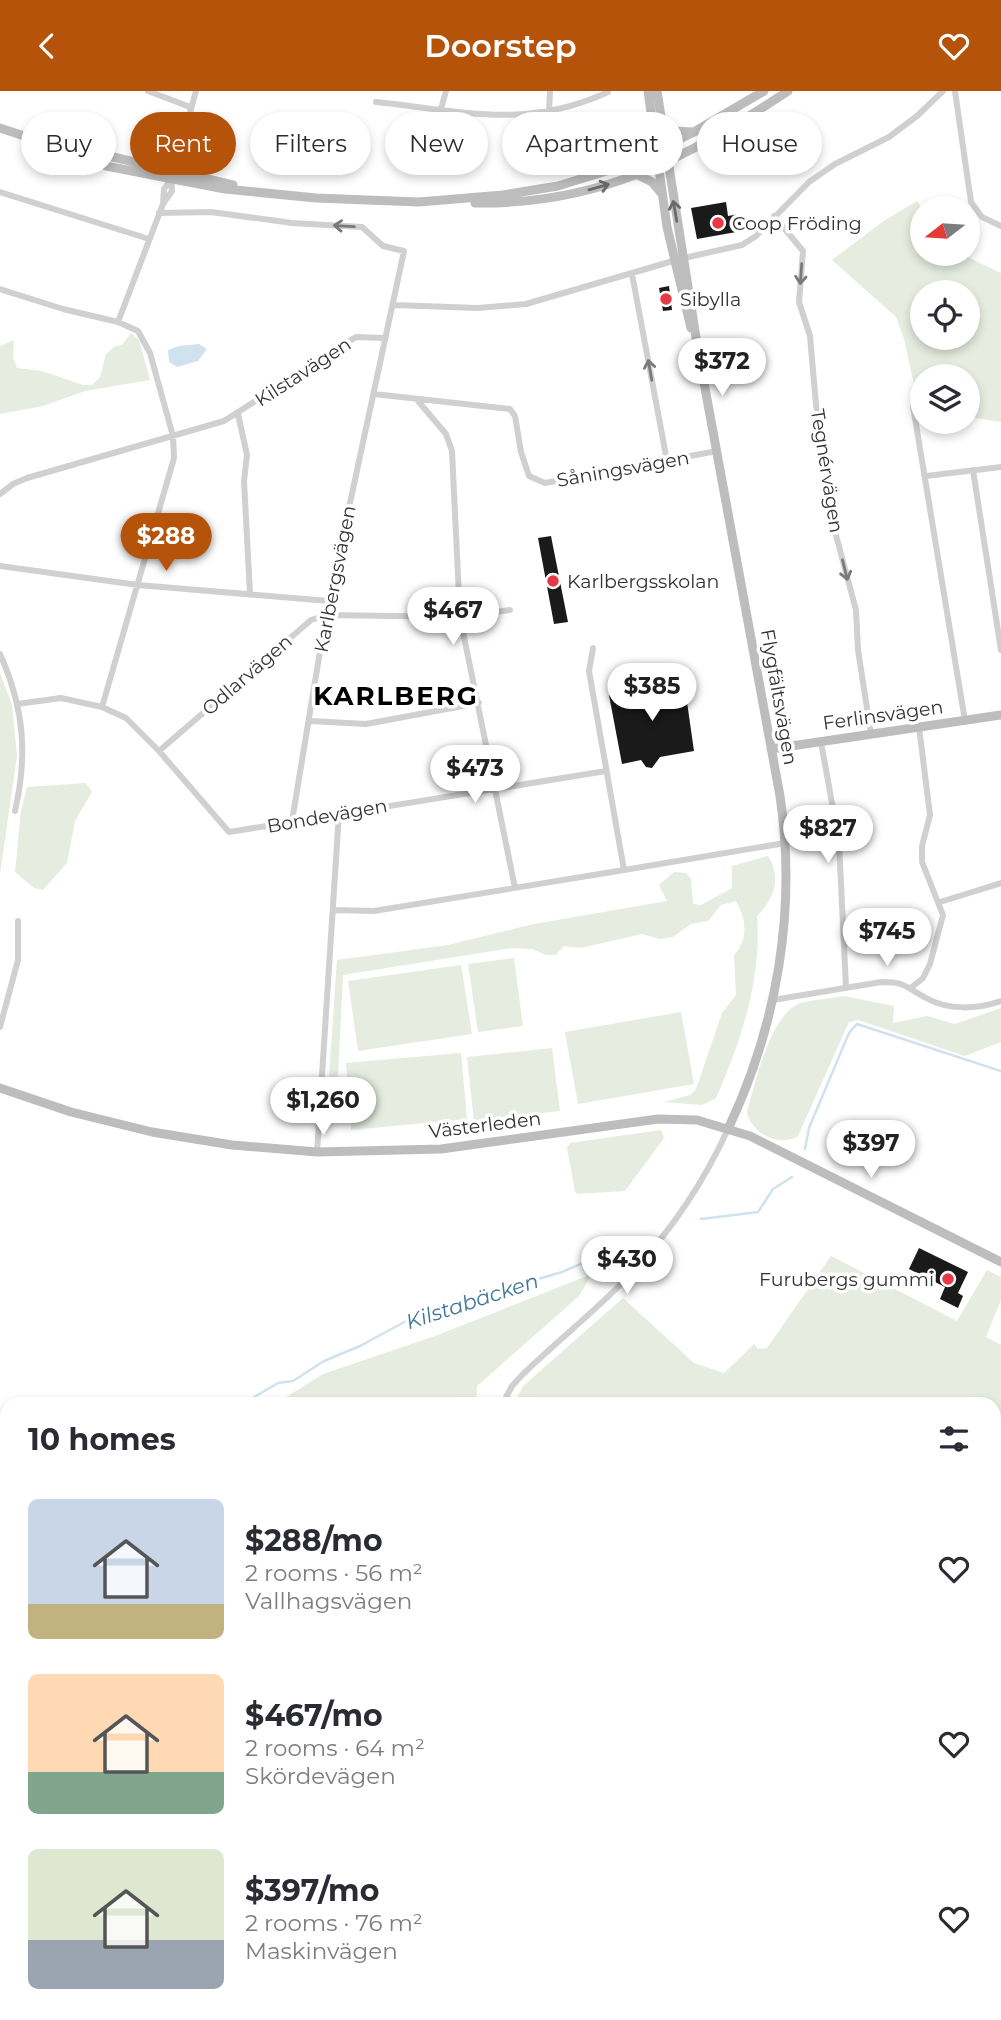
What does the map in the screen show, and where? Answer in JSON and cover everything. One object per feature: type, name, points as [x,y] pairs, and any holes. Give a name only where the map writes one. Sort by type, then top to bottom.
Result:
[{"type":"street","points":[[148,91],[190,107]]},
{"type":"street","points":[[118,321],[159,213],[172,191],[172,176],[178,167],[180,149],[196,91]]},
{"type":"street","points":[[441,109],[446,91]]},
{"type":"street","points":[[550,91],[549,112],[608,92]]},
{"type":"street","name":"Flygfältsvägen","points":[[648,91],[651,112]]},
{"type":"street","name":"Flygfältsvägen","points":[[657,91],[660,112]]},
{"type":"street","points":[[683,138],[764,91]]},
{"type":"street","points":[[683,155],[725,133],[788,91]]},
{"type":"street","points":[[393,305],[478,308],[526,304],[673,261],[742,245],[756,236],[809,182],[835,164],[889,137],[917,116],[943,91]]},
{"type":"street","points":[[955,91],[971,202],[982,217],[1001,226]]},
{"type":"street","points":[[376,102],[502,116]]},
{"type":"street","points":[[0,128],[88,157],[106,166],[248,190],[356,200],[508,202],[583,192],[638,175],[652,182],[662,193]]},
{"type":"street","points":[[683,131],[694,132]]},
{"type":"street","points":[[453,201],[558,186],[594,175]]},
{"type":"street","name":"Flygfältsvägen","points":[[659,175],[673,261],[698,349]]},
{"type":"street","name":"Flygfältsvägen","points":[[670,175],[785,843],[783,939],[773,1000],[759,1057],[728,1129]]},
{"type":"street","points":[[0,192],[149,239]]},
{"type":"street","points":[[159,213],[211,212],[292,223],[362,227],[383,246],[404,251],[385,338]]},
{"type":"street","name":"Tegnérvägen","points":[[774,216],[803,251],[799,302],[810,336],[816,405],[822,432],[833,524],[856,610],[858,650],[871,734]]},
{"type":"street","points":[[632,274],[667,461]]},
{"type":"street","points":[[0,289],[53,307],[118,321],[138,331],[144,338],[173,436],[174,458],[102,707]]},
{"type":"street","name":"Kilstavägen","points":[[0,494],[27,478],[208,427],[238,414],[356,337],[368,335],[385,338]]},
{"type":"street","name":"Karlbergsvägen","points":[[292,821],[326,615],[385,338]]},
{"type":"street","name":"Såningsvägen","points":[[374,394],[418,401],[510,409],[515,416],[525,468],[536,481],[547,483],[717,451]]},
{"type":"street","points":[[418,401],[446,434],[452,451],[460,617],[515,888]]},
{"type":"street","points":[[238,414],[247,455],[244,481],[250,594]]},
{"type":"street","points":[[918,434],[965,721]]},
{"type":"street","points":[[926,476],[1001,467]]},
{"type":"street","points":[[973,470],[1001,650]]},
{"type":"street","points":[[0,566],[138,585],[329,601]]},
{"type":"street","points":[[326,615],[460,617],[510,610]]},
{"type":"street","name":"Odlarvägen","points":[[159,751],[305,625],[326,615]]},
{"type":"street","points":[[593,648],[590,671],[624,870]]},
{"type":"street","points":[[0,654],[17,704],[24,760],[15,811]]},
{"type":"street","name":"Bondevägen","points":[[17,704],[61,698],[102,707],[132,723],[229,832],[606,771]]},
{"type":"street","points":[[310,721],[366,724],[479,703]]},
{"type":"street","name":"Ferlinsvägen","points":[[771,750],[1001,716]]},
{"type":"street","points":[[912,987],[923,978],[937,946],[943,915],[922,862],[922,846],[930,815],[919,727]]},
{"type":"street","points":[[821,742],[840,853],[846,988]]},
{"type":"street","points":[[317,1152],[339,813]]},
{"type":"street","points":[[333,910],[374,911],[785,843]]},
{"type":"street","points":[[940,902],[1001,883]]},
{"type":"street","points":[[0,1027],[18,960],[18,921]]},
{"type":"street","points":[[773,1000],[881,982],[897,982],[912,987],[924,997],[955,1007],[970,1008],[1001,1001]]},
{"type":"street","name":"Västerleden","points":[[0,1088],[71,1112],[152,1132],[232,1145],[317,1152],[460,1147],[672,1118],[697,1120],[750,1136],[1001,1262]]},
{"type":"street","points":[[506,1397],[523,1374],[616,1289],[657,1243],[699,1184],[728,1129]]},
{"type":"shaded area","points":[[910,205],[910,266],[980,266],[980,263],[1001,273],[1001,422],[980,419],[980,364],[910,364],[910,367],[896,317],[832,260],[885,220]]},
{"type":"shaded area","points":[[131,333],[139,340],[150,380],[85,391],[43,406],[0,414],[0,346],[14,340],[13,358],[17,368],[42,371],[83,385],[92,385],[100,377],[106,354],[123,344]]},
{"type":"shaded area","points":[[0,673],[12,705],[17,756],[0,874]]},
{"type":"shaded area","points":[[86,783],[92,792],[75,821],[67,863],[43,890],[34,888],[15,872],[21,811],[27,787]]},
{"type":"shaded area","points":[[768,856],[775,872],[775,880],[768,903],[757,916],[758,939],[753,986],[734,1055],[716,1098],[702,1105],[664,1102],[690,1095],[696,1089],[722,1013],[736,995],[734,955],[742,943],[744,929],[736,901],[721,905],[708,921],[691,924],[673,937],[660,939],[642,934],[580,948],[564,946],[556,955],[546,955],[532,949],[512,948],[343,975],[336,1117],[331,1122],[326,1120],[337,960],[448,945],[534,924],[667,901],[659,885],[674,872],[686,873],[691,879],[693,904],[701,905],[732,888],[732,866]]},
{"type":"shaded area","points":[[514,958],[523,1026],[478,1032],[468,964]]},
{"type":"shaded area","points":[[461,965],[472,1034],[358,1051],[348,981]]},
{"type":"shaded area","points":[[844,996],[894,1006],[893,1023],[927,1016],[955,1024],[1001,1008],[1001,1042],[965,1056],[858,1020],[849,1022],[798,1136],[783,1140],[760,1132],[747,1112],[766,1050],[781,1020],[790,1009],[801,1003]]},
{"type":"shaded area","points":[[681,1012],[694,1084],[578,1104],[565,1032]]},
{"type":"shaded area","points":[[552,1048],[560,1111],[474,1121],[467,1057]]},
{"type":"shaded area","points":[[461,1053],[467,1119],[351,1130],[346,1063]]},
{"type":"shaded area","points":[[661,1130],[664,1138],[625,1191],[577,1194],[567,1148],[570,1143]]},
{"type":"shaded area","points":[[831,1256],[957,1321],[987,1270],[1001,1277],[1001,1300],[986,1337],[1001,1345],[1001,1397],[518,1397],[523,1386],[623,1298],[694,1363],[724,1373],[754,1344],[758,1349],[767,1348]]},
{"type":"shaded area","points":[[592,1274],[579,1296],[477,1386],[476,1397],[287,1397],[323,1374],[438,1335]]},
{"type":"water","points":[[199,344],[207,349],[198,361],[177,367],[169,362],[168,350]]},
{"type":"building","name":"Coop Fröding","points":[[726,202],[728,216],[739,214],[742,231],[697,239],[691,208]]},
{"type":"building","name":"Sibylla","points":[[669,286],[672,310],[663,311],[659,288]]},
{"type":"building","name":"Karlbergsskolan","points":[[551,536],[568,622],[554,624],[538,538]]},
{"type":"building","points":[[684,681],[694,751],[660,757],[652,768],[646,767],[641,760],[622,764],[609,695]]},
{"type":"building","name":"Furubergs gummi","points":[[919,1248],[968,1272],[958,1293],[963,1296],[958,1308],[940,1299],[945,1287],[909,1269]]},
{"type":"waterway","name":"Kilstabäcken","points":[[805,1149],[809,1128],[849,1033],[857,1024],[1001,1071]]},
{"type":"waterway","name":"Kilstabäcken","points":[[701,1219],[758,1212],[773,1189],[792,1177]]},
{"type":"waterway","name":"Kilstabäcken","points":[[254,1397],[278,1383],[293,1381],[324,1361],[360,1346],[419,1314],[562,1272],[629,1243]]},
{"type":"place","name":"Coop Fröding","points":[[718,223]]},
{"type":"place","name":"Sibylla","points":[[666,299]]},
{"type":"place","name":"Karlbergsskolan","points":[[553,581]]},
{"type":"place","name":"Furubergs gummi","points":[[948,1279]]},
{"type":"district","name":"KARLBERG","points":[[396,696]]}]
